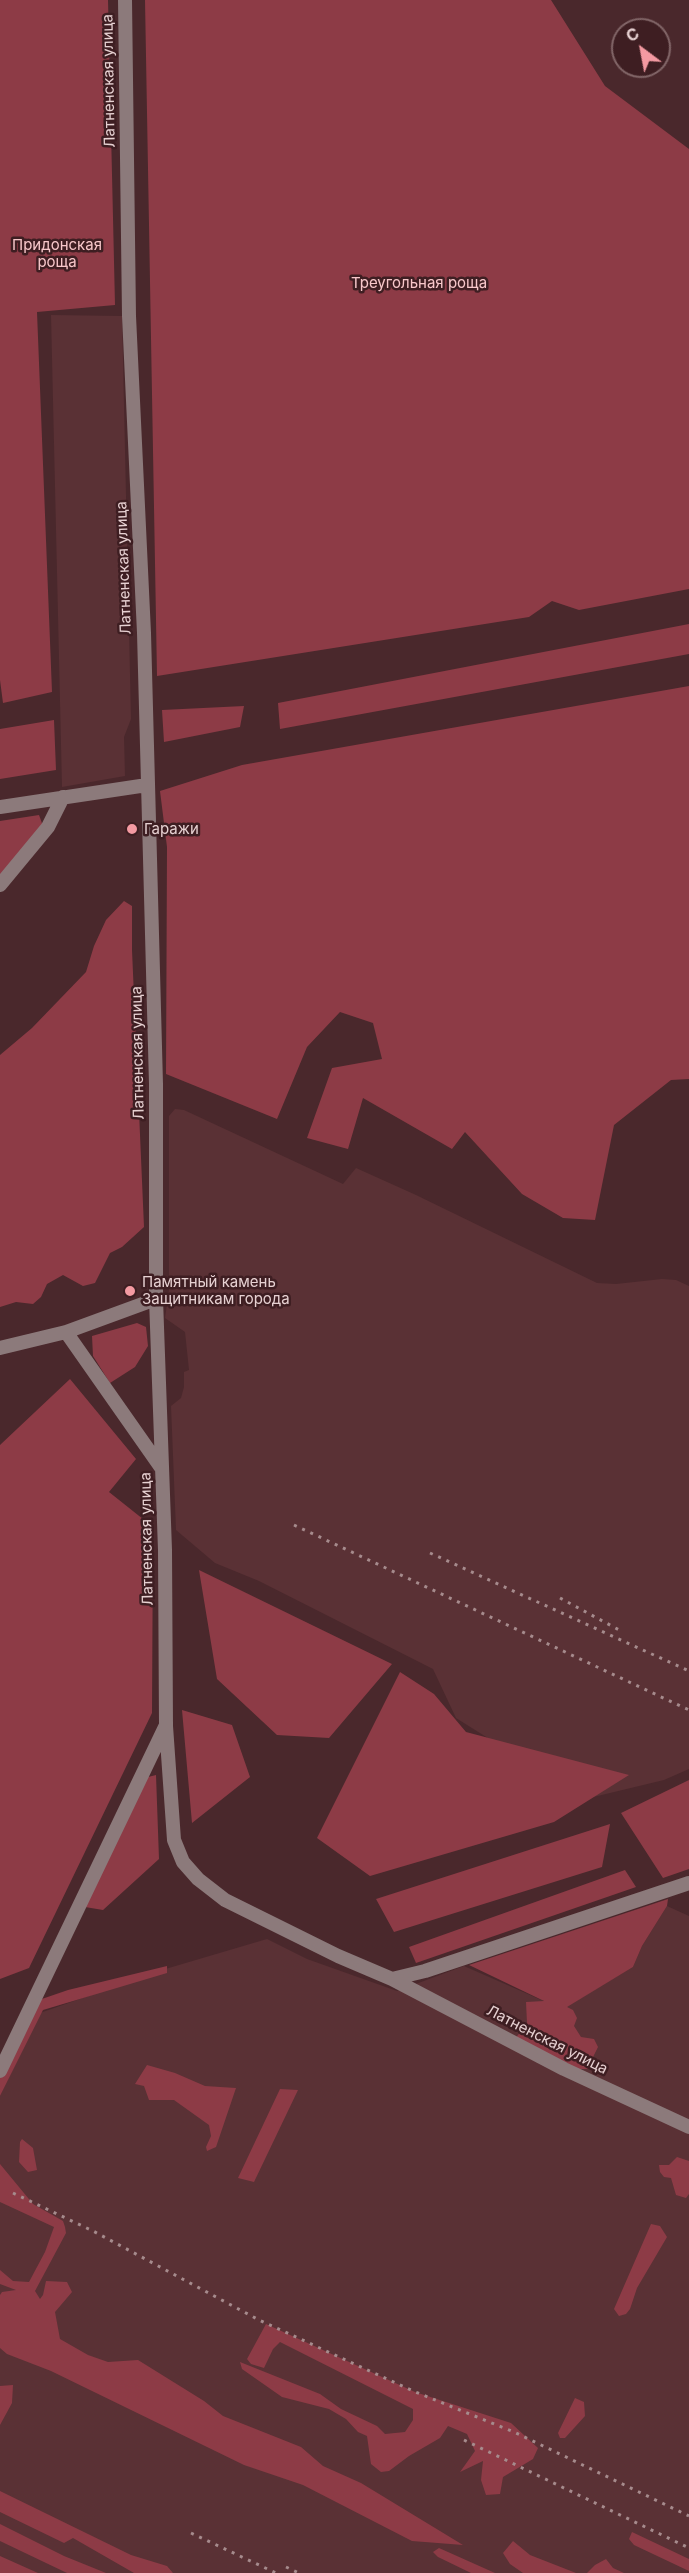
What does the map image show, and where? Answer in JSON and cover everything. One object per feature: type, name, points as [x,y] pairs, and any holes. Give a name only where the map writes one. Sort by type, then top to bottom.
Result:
[{"type":"street","name":"Латненская улица","points":[[125,0],[129,311],[144,633],[156,1084],[156,1299],[165,1550],[166,1726],[174,1840],[183,1862],[198,1879],[225,1900],[338,1956],[392,1979],[564,2069],[689,2127]]},
{"type":"street","points":[[0,807],[147,785]]},
{"type":"street","points":[[0,885],[48,827],[63,797]]},
{"type":"street","points":[[0,1348],[66,1332],[156,1299]]},
{"type":"street","points":[[66,1332],[162,1468]]},
{"type":"street","points":[[0,2071],[166,1726]]},
{"type":"street","points":[[392,1979],[424,1971],[689,1883]]},
{"type":"shaded area","points":[[51,315],[122,316],[131,719],[124,737],[125,776],[62,787]]},
{"type":"shaded area","points":[[175,1109],[184,1110],[343,1184],[356,1168],[597,1283],[616,1284],[662,1279],[676,1280],[689,1286],[689,1769],[664,1780],[585,1799],[456,1718],[433,1669],[259,1581],[215,1563],[176,1530],[171,1406],[181,1398],[184,1372],[189,1370],[185,1332],[165,1318],[169,1290],[169,1116]]},
{"type":"shaded area","points":[[667,1906],[689,1916],[689,2573],[0,2573],[0,2096],[40,2013],[162,1970],[267,1939],[307,1959],[397,1991],[464,1966],[562,2009],[633,1967],[642,1946]]},
{"type":"green space","name":"Придонская роща","points":[[0,0],[108,0],[115,305],[37,312],[52,692],[3,703],[0,680]]},
{"type":"green space","name":"Треугольная роща","points":[[145,0],[551,0],[605,86],[689,149],[689,589],[579,610],[552,601],[529,617],[157,676]]},
{"type":"green space","points":[[689,624],[689,654],[280,729],[278,703]]},
{"type":"green space","points":[[689,686],[689,1079],[671,1080],[614,1125],[595,1220],[563,1218],[522,1194],[465,1132],[452,1149],[363,1098],[348,1149],[307,1138],[332,1068],[382,1059],[373,1023],[340,1012],[307,1047],[277,1119],[166,1074],[167,847],[160,791],[242,765]]},
{"type":"green space","points":[[244,706],[240,727],[164,742],[162,710]]},
{"type":"green space","points":[[54,720],[56,770],[0,779],[0,729]]},
{"type":"green space","points":[[39,815],[43,826],[0,878],[0,821]]},
{"type":"green space","points":[[124,901],[132,906],[144,1227],[122,1247],[110,1253],[95,1283],[83,1286],[63,1275],[47,1284],[41,1297],[33,1304],[16,1302],[0,1307],[0,1055],[32,1028],[86,972],[94,946],[106,920]]},
{"type":"green space","points":[[137,1323],[146,1327],[148,1346],[135,1367],[110,1383],[93,1356],[92,1336]]},
{"type":"green space","points":[[70,1379],[136,1459],[109,1492],[153,1527],[152,1713],[29,1968],[0,1979],[0,1445]]},
{"type":"green space","points":[[199,1570],[392,1664],[329,1738],[277,1735],[217,1679]]},
{"type":"green space","points":[[400,1672],[434,1694],[466,1732],[629,1775],[554,1822],[370,1876],[317,1838]]},
{"type":"green space","points":[[182,1710],[232,1725],[250,1777],[192,1823]]},
{"type":"green space","points":[[156,1775],[159,1859],[103,1910],[85,1907],[144,1778]]},
{"type":"green space","points":[[689,1780],[689,1869],[663,1878],[621,1813]]},
{"type":"green space","points":[[610,1824],[602,1867],[394,1932],[376,1899]]},
{"type":"green space","points":[[625,1870],[636,1887],[416,1963],[409,1947]]},
{"type":"green space","points":[[668,1899],[667,1906],[642,1946],[633,1967],[567,2007],[573,2010],[577,2018],[574,2026],[581,2037],[594,2039],[598,2047],[591,2061],[592,2069],[578,2069],[515,2039],[527,2023],[526,2002],[544,2001],[469,1965]]},
{"type":"green space","points":[[167,1966],[167,1973],[43,2010],[0,2096],[0,2073],[36,2001],[68,1990]]},
{"type":"green space","points":[[147,2065],[175,2073],[205,2086],[236,2088],[216,2147],[207,2151],[206,2147],[211,2136],[209,2125],[174,2100],[149,2100],[144,2086],[135,2084]]},
{"type":"green space","points":[[280,2089],[298,2090],[254,2182],[238,2178]]},
{"type":"green space","points":[[22,2139],[33,2148],[37,2170],[28,2172],[19,2162]]},
{"type":"green space","points":[[677,2157],[689,2161],[689,2194],[686,2198],[676,2195],[671,2178],[664,2177],[660,2172],[659,2165],[669,2165]]},
{"type":"green space","points":[[0,2164],[33,2204],[63,2221],[66,2233],[35,2291],[40,2299],[46,2281],[67,2282],[72,2292],[55,2312],[60,2339],[88,2355],[108,2362],[138,2360],[204,2401],[223,2416],[301,2447],[323,2466],[361,2483],[463,2545],[412,2541],[303,2485],[244,2465],[51,2371],[7,2354],[0,2348],[0,2295],[2,2292],[16,2290],[0,2284],[0,2270],[13,2281],[29,2282],[45,2252],[54,2227],[0,2202]]},
{"type":"green space","points":[[651,2224],[660,2226],[667,2237],[637,2288],[630,2309],[626,2314],[619,2316],[614,2309]]},
{"type":"green space","points":[[266,2324],[415,2392],[511,2423],[538,2448],[533,2459],[503,2477],[500,2494],[486,2495],[481,2480],[483,2461],[460,2472],[475,2451],[467,2434],[448,2426],[440,2438],[389,2471],[381,2472],[371,2464],[367,2436],[358,2432],[346,2419],[329,2409],[282,2397],[242,2369],[240,2362],[320,2394],[341,2409],[377,2426],[385,2434],[405,2432],[413,2420],[413,2409],[280,2342],[273,2349],[264,2368],[251,2364],[247,2359]]},
{"type":"green space","points":[[13,2385],[12,2403],[0,2425],[0,2386]]},
{"type":"green space","points":[[575,2398],[584,2402],[585,2416],[565,2438],[560,2438],[558,2433]]},
{"type":"green space","points":[[0,2491],[131,2555],[167,2566],[173,2573],[134,2573],[73,2538],[64,2543],[0,2512]]},
{"type":"green space","points":[[0,2524],[64,2556],[106,2573],[67,2573],[0,2541]]},
{"type":"green space","points":[[632,2532],[689,2559],[689,2571],[634,2545],[629,2539]]},
{"type":"green space","points":[[513,2541],[530,2555],[576,2573],[523,2573],[510,2564],[503,2553]]},
{"type":"green space","points":[[439,2548],[495,2573],[471,2573],[438,2557],[433,2552]]},
{"type":"green space","points":[[0,2556],[38,2573],[0,2573]]},
{"type":"green space","points":[[606,2559],[613,2568],[624,2573],[587,2573],[595,2565]]},
{"type":"railway","points":[[294,1525],[689,1710]]},
{"type":"railway","points":[[430,1553],[689,1671]]},
{"type":"railway","points":[[560,1598],[621,1631]]},
{"type":"railway","points":[[13,2193],[93,2231],[259,2320],[413,2391],[514,2432],[689,2516]]},
{"type":"railway","points":[[464,2440],[689,2548]]},
{"type":"railway","points":[[191,2533],[276,2573]]},
{"type":"railway","points":[[286,2567],[299,2573]]},
{"type":"place","name":"Гаражи","points":[[132,829]]},
{"type":"place","name":"Памятный камень Защитникам города","points":[[130,1291]]}]
